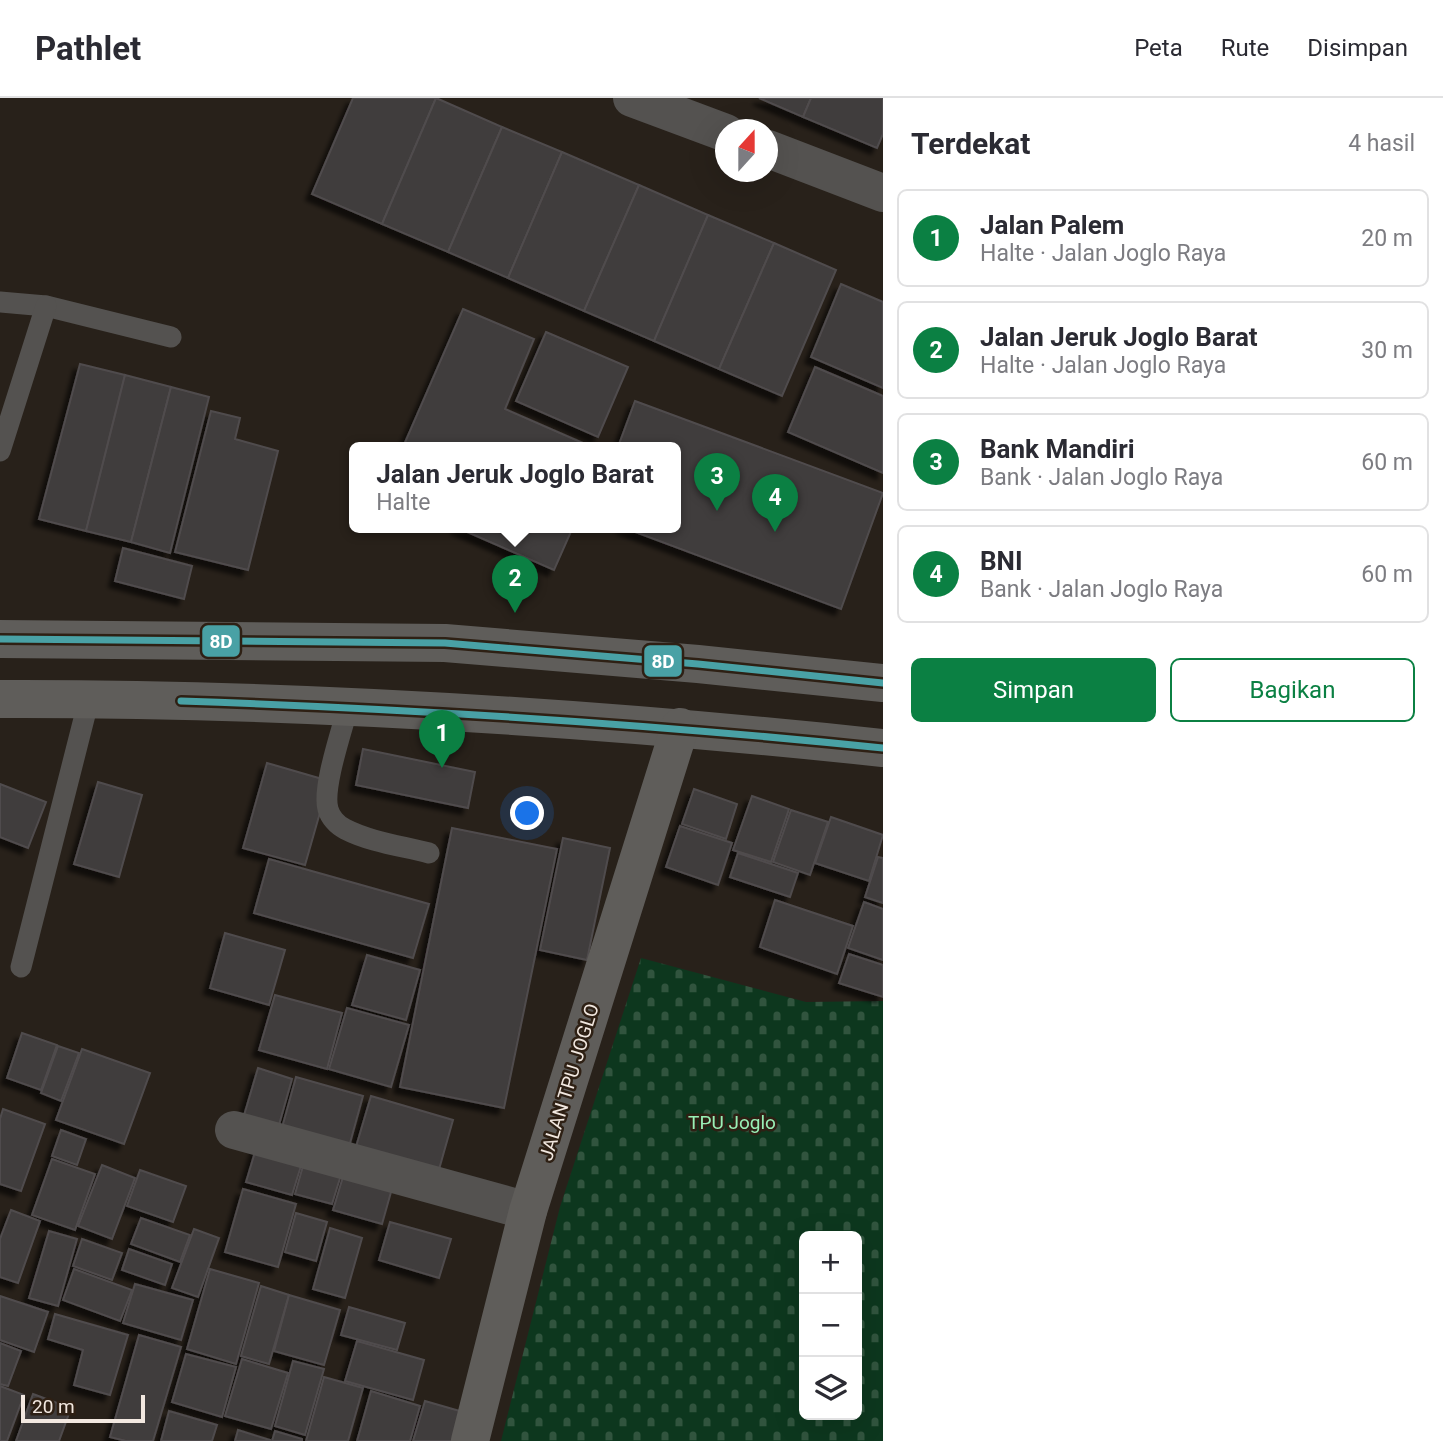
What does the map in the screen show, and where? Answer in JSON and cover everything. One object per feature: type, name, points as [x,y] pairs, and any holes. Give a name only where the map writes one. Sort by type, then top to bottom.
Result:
[{"type":"main road","points":[[0,639],[445,643],[883,683]]},
{"type":"main road","points":[[0,699],[89,699],[550,717],[883,748]]},
{"type":"main road","name":"JALAN TPU JOGLO","points":[[470,1441],[528,1211],[680,727]]},
{"type":"street","points":[[632,98],[715,129]]},
{"type":"street","points":[[778,153],[883,193]]},
{"type":"street","points":[[234,1130],[528,1211]]},
{"type":"lane","points":[[0,302],[46,306],[171,337]]},
{"type":"lane","points":[[0,450],[46,306]]},
{"type":"lane","points":[[21,967],[89,699]]},
{"type":"lane","points":[[348,708],[328,787],[327,807],[332,818],[342,828],[355,833],[429,853]]},
{"type":"green space","name":"TPU Joglo","points":[[641,958],[806,1002],[883,1001],[883,1441],[501,1441],[560,1207]]},
{"type":"building","points":[[353,98],[436,98],[382,224],[312,194]]},
{"type":"building","points":[[436,98],[502,127],[448,252],[382,224]]},
{"type":"building","points":[[759,98],[811,98],[803,117]]},
{"type":"building","points":[[811,98],[883,98],[883,134],[877,148],[803,117]]},
{"type":"building","points":[[502,127],[562,152],[508,278],[448,252]]},
{"type":"building","points":[[562,152],[639,185],[584,311],[508,278]]},
{"type":"building","points":[[639,185],[708,215],[654,341],[584,311]]},
{"type":"building","points":[[708,215],[774,243],[719,369],[654,341]]},
{"type":"building","points":[[774,243],[836,270],[782,396],[719,369]]},
{"type":"building","points":[[841,284],[883,302],[883,388],[811,357]]},
{"type":"building","points":[[463,309],[534,339],[505,409],[581,442],[405,442]]},
{"type":"building","points":[[546,332],[628,367],[598,437],[516,401]]},
{"type":"building","points":[[80,364],[125,375],[86,531],[39,519]]},
{"type":"building","points":[[815,367],[883,396],[883,473],[788,432]]},
{"type":"building","points":[[125,375],[171,387],[131,542],[86,531]]},
{"type":"building","points":[[171,387],[209,397],[170,553],[131,542]]},
{"type":"building","points":[[635,401],[883,493],[841,609],[638,533],[681,533],[681,442],[620,442]]},
{"type":"building","points":[[211,411],[240,418],[235,439],[278,451],[248,570],[175,552]]},
{"type":"building","points":[[470,533],[570,533],[554,570]]},
{"type":"building","points":[[123,548],[192,566],[184,599],[115,581]]},
{"type":"building","points":[[363,749],[475,772],[468,808],[356,785]]},
{"type":"building","points":[[267,763],[329,781],[305,865],[243,848]]},
{"type":"building","points":[[98,782],[142,795],[119,877],[74,864]]},
{"type":"building","points":[[0,784],[46,802],[28,848],[0,837]]},
{"type":"building","points":[[694,789],[737,804],[726,839],[682,824]]},
{"type":"building","points":[[752,796],[789,809],[771,862],[733,850]]},
{"type":"building","points":[[791,810],[828,822],[810,875],[773,862]]},
{"type":"building","points":[[831,817],[883,835],[869,881],[815,863]]},
{"type":"building","points":[[680,826],[732,843],[718,885],[666,867]]},
{"type":"building","points":[[452,828],[557,849],[504,1108],[400,1087]]},
{"type":"building","points":[[563,838],[610,848],[587,960],[540,950]]},
{"type":"building","points":[[738,853],[798,873],[790,897],[730,877]]},
{"type":"building","points":[[878,857],[883,858],[883,903],[865,897]]},
{"type":"building","points":[[269,859],[429,904],[413,958],[254,913]]},
{"type":"building","points":[[775,900],[853,926],[837,974],[760,947]]},
{"type":"building","points":[[864,902],[883,909],[883,960],[848,948]]},
{"type":"building","points":[[225,933],[285,950],[269,1005],[210,988]]},
{"type":"building","points":[[849,954],[883,965],[883,997],[839,983]]},
{"type":"building","points":[[367,955],[420,970],[406,1020],[352,1005]]},
{"type":"building","points":[[275,995],[342,1013],[327,1069],[259,1050]]},
{"type":"building","points":[[347,1008],[409,1025],[391,1087],[329,1069]]},
{"type":"building","points":[[22,1033],[57,1045],[41,1090],[7,1078]]},
{"type":"building","points":[[58,1046],[79,1053],[61,1101],[41,1093]]},
{"type":"building","points":[[82,1049],[150,1073],[124,1144],[56,1120]]},
{"type":"building","points":[[258,1068],[292,1079],[275,1139],[240,1129]]},
{"type":"building","points":[[296,1077],[363,1096],[347,1154],[280,1135]]},
{"type":"building","points":[[371,1096],[453,1120],[436,1180],[353,1157]]},
{"type":"building","points":[[3,1109],[45,1124],[21,1191],[0,1184],[0,1119]]},
{"type":"building","points":[[61,1130],[86,1139],[77,1165],[52,1156]]},
{"type":"building","points":[[258,1142],[304,1156],[292,1195],[246,1182]]},
{"type":"building","points":[[307,1152],[345,1162],[332,1204],[295,1194]]},
{"type":"building","points":[[52,1159],[95,1174],[75,1230],[32,1215]]},
{"type":"building","points":[[102,1165],[135,1178],[112,1239],[78,1226]]},
{"type":"building","points":[[140,1170],[186,1186],[173,1222],[127,1206]]},
{"type":"building","points":[[345,1170],[393,1185],[382,1224],[333,1210]]},
{"type":"building","points":[[243,1189],[296,1204],[278,1267],[225,1252]]},
{"type":"building","points":[[11,1210],[40,1221],[18,1283],[0,1277],[0,1239]]},
{"type":"building","points":[[296,1213],[327,1222],[316,1261],[285,1252]]},
{"type":"building","points":[[141,1218],[190,1235],[180,1262],[131,1244]]},
{"type":"building","points":[[390,1222],[451,1239],[439,1278],[379,1260]]},
{"type":"building","points":[[330,1228],[362,1238],[345,1298],[313,1289]]},
{"type":"building","points":[[194,1229],[219,1238],[198,1297],[172,1288]]},
{"type":"building","points":[[49,1231],[77,1239],[58,1306],[29,1298]]},
{"type":"building","points":[[82,1239],[122,1253],[112,1280],[73,1266]]},
{"type":"building","points":[[129,1249],[172,1264],[165,1285],[122,1270]]},
{"type":"building","points":[[74,1269],[132,1290],[120,1321],[63,1300]]},
{"type":"building","points":[[210,1269],[259,1283],[236,1364],[187,1349]]},
{"type":"building","points":[[135,1284],[193,1300],[181,1340],[123,1323]]},
{"type":"building","points":[[261,1286],[289,1295],[269,1364],[241,1356]]},
{"type":"building","points":[[289,1295],[340,1310],[324,1365],[274,1351]]},
{"type":"building","points":[[0,1296],[48,1312],[34,1352],[0,1340]]},
{"type":"building","points":[[349,1307],[405,1323],[397,1350],[341,1335]]},
{"type":"building","points":[[55,1314],[128,1335],[110,1395],[74,1385],[83,1350],[48,1339]]},
{"type":"building","points":[[139,1335],[181,1347],[153,1441],[126,1441],[110,1437]]},
{"type":"building","points":[[357,1341],[424,1360],[413,1400],[345,1381]]},
{"type":"building","points":[[0,1343],[21,1351],[8,1386],[0,1384]]},
{"type":"building","points":[[186,1354],[236,1367],[222,1417],[172,1402]]},
{"type":"building","points":[[242,1359],[288,1373],[271,1429],[225,1416]]},
{"type":"building","points":[[293,1361],[324,1369],[305,1435],[275,1426]]},
{"type":"building","points":[[324,1377],[363,1388],[348,1441],[306,1441]]},
{"type":"building","points":[[0,1386],[24,1395],[7,1441],[0,1441]]},
{"type":"building","points":[[371,1391],[420,1406],[410,1441],[357,1441]]},
{"type":"building","points":[[33,1394],[71,1408],[59,1441],[16,1441]]},
{"type":"building","points":[[425,1401],[463,1412],[454,1441],[413,1441]]},
{"type":"building","points":[[169,1411],[217,1425],[212,1441],[161,1441]]},
{"type":"building","points":[[238,1430],[270,1440],[270,1441],[235,1441]]},
{"type":"building","points":[[275,1431],[302,1439],[302,1441],[272,1441]]},
{"type":"transit line","name":"8D","points":[[0,639],[445,643],[883,683]]},
{"type":"transit line","name":"8D","points":[[181,701],[532,718],[883,748]]},
{"type":"place","name":"Bank Mandiri","points":[[717,511]]},
{"type":"place","name":"BNI","points":[[775,532]]},
{"type":"place","name":"Jalan Jeruk Joglo Barat","points":[[515,613]]},
{"type":"place","name":"Jalan Palem","points":[[442,768]]}]
